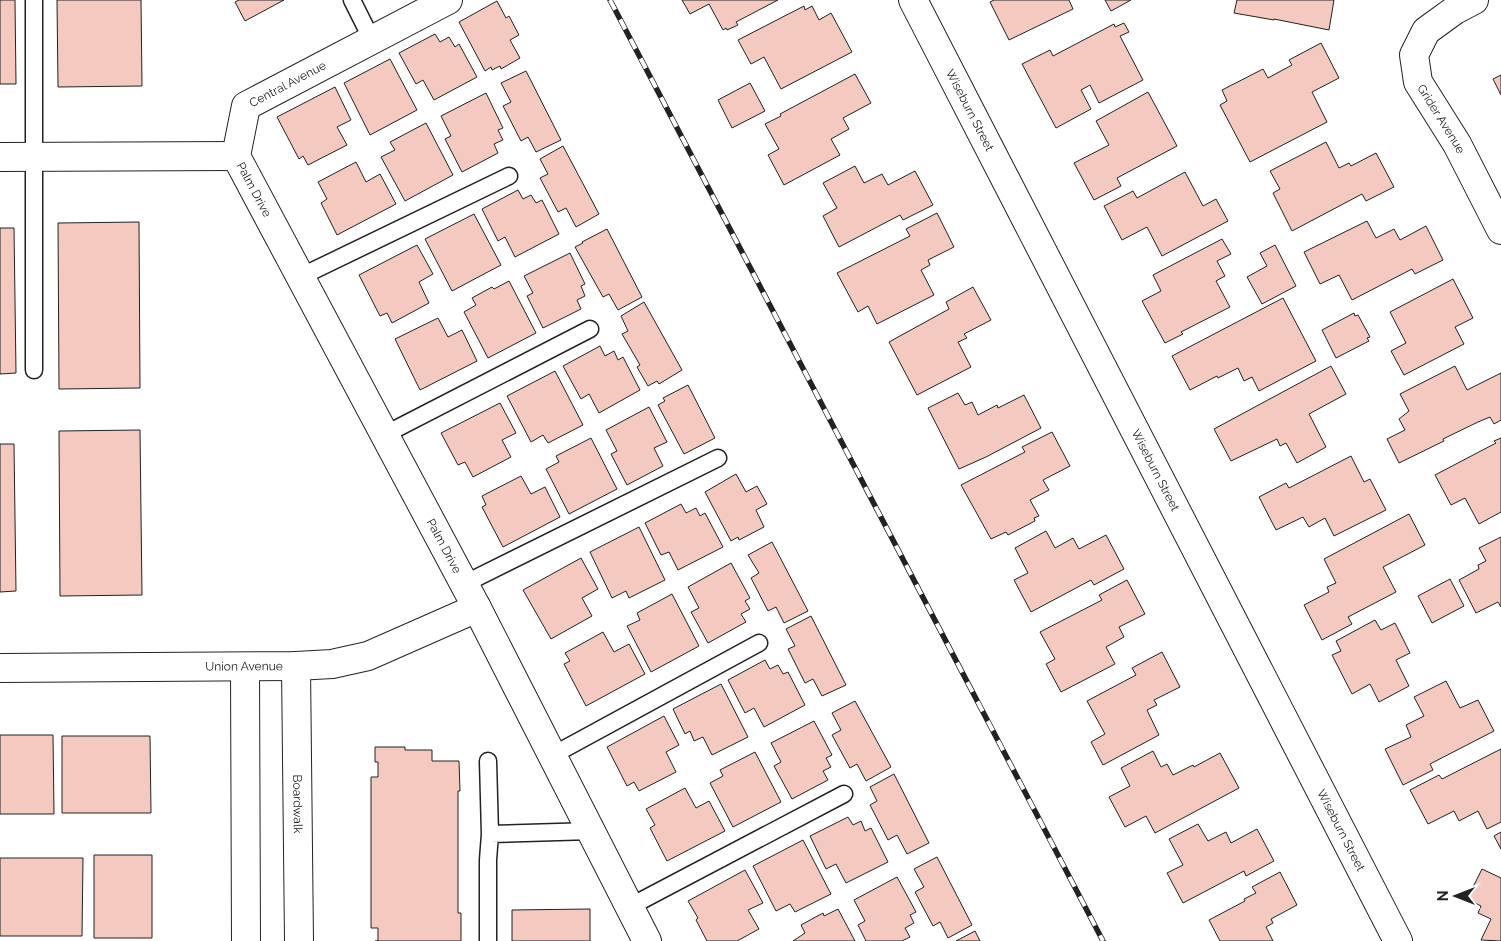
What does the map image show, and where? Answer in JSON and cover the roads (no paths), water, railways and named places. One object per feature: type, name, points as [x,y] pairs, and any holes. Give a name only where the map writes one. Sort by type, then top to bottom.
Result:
[{"type":"street","name":"Central Avenue","points":[[236,156],[246,106],[448,0]]},
{"type":"street","name":"Wiseburn Street","points":[[913,0],[1398,941]]},
{"type":"street","name":"Grider Avenue","points":[[1474,0],[1426,31],[1414,55],[1418,82],[1457,144],[1501,230]]},
{"type":"street","points":[[0,157],[236,156]]},
{"type":"street","name":"Palm Drive","points":[[236,156],[477,608],[631,906],[647,941]]},
{"type":"street","name":"Union Avenue","points":[[0,668],[245,667],[332,664],[368,656],[477,608]]},
{"type":"street","name":"Boardwalk","points":[[296,666],[299,941]]},
{"type":"street","points":[[245,667],[246,941]]},
{"type":"lane","points":[[34,0],[34,370]]},
{"type":"lane","points":[[352,0],[372,40]]},
{"type":"lane","points":[[300,277],[509,176]]},
{"type":"lane","points":[[384,435],[590,329]]},
{"type":"lane","points":[[464,584],[718,458]]},
{"type":"lane","points":[[553,756],[759,644]]},
{"type":"lane","points":[[488,762],[490,834],[488,860],[488,941]]},
{"type":"lane","points":[[631,906],[844,794]]},
{"type":"lane","points":[[490,834],[592,831]]},
{"type":"railway","points":[[610,0],[1103,941]]}]
